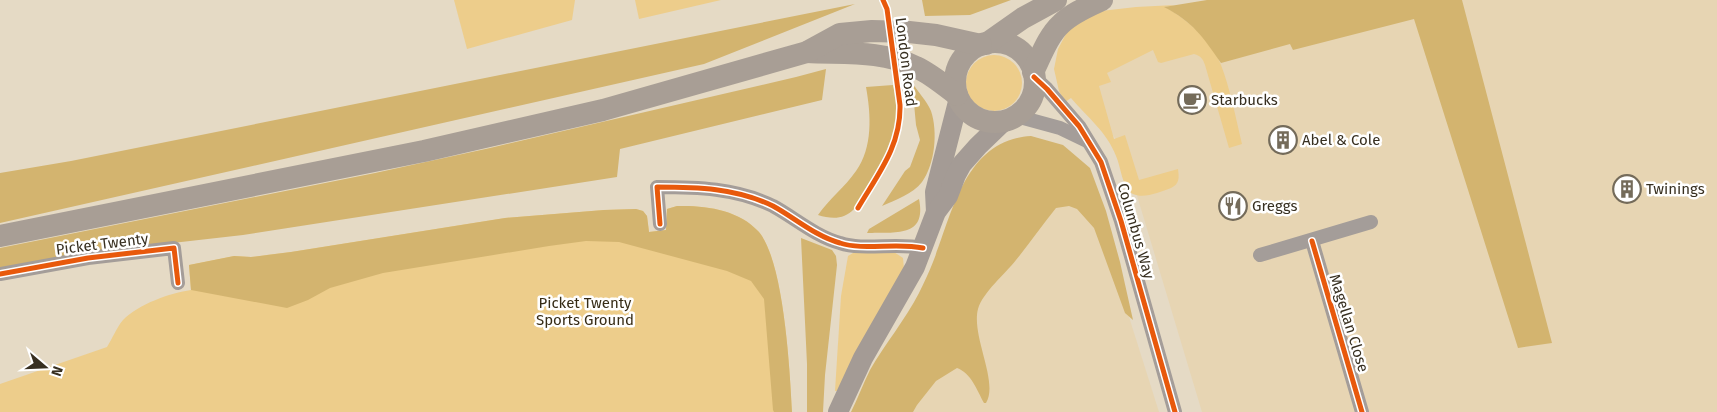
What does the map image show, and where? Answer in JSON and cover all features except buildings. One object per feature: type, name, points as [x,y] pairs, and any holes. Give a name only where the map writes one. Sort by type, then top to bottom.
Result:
[{"type":"main road","points":[[936,212],[934,192],[958,97],[955,83],[959,65],[970,51],[1056,0]]},
{"type":"main road","points":[[838,412],[853,379],[904,289],[923,248],[936,212],[948,196],[962,164],[978,146],[1025,108],[1031,99],[1034,88],[1034,74],[1053,34],[1061,24],[1077,12],[1102,0]]},
{"type":"main road","points":[[0,236],[500,134],[646,98],[807,52],[840,34],[872,31],[909,32],[984,44],[998,42],[1016,48],[1025,56],[1034,74]]},
{"type":"main road","points":[[807,52],[890,57],[924,71],[958,97],[967,110],[979,119],[994,122],[1010,119]]},
{"type":"street","name":"Columbus Way","points":[[1034,74],[1079,126],[1087,141],[1096,151],[1107,177],[1176,412]]},
{"type":"street","points":[[1010,119],[1060,128],[1087,141]]},
{"type":"street","points":[[660,224],[657,187],[714,189],[760,200],[825,238],[840,243],[858,246],[907,245],[923,248]]},
{"type":"street","points":[[1260,255],[1371,222]]},
{"type":"street","name":"Magellan Close","points":[[1312,241],[1362,412]]},
{"type":"street","name":"Picket Twenty","points":[[0,274],[88,258],[174,248],[178,283]]},
{"type":"shaded area","points":[[922,0],[1011,0],[970,15],[925,16]]},
{"type":"shaded area","points":[[1207,0],[1462,0],[1552,343],[1518,348],[1414,19],[1293,50],[1290,44],[1221,63],[1209,45],[1190,24],[1164,7]]},
{"type":"shaded area","points":[[1380,0],[1717,0],[1717,412],[1202,412],[1123,149],[1082,93],[1121,41],[1208,20]]},
{"type":"shaded area","points":[[855,4],[704,64],[0,223],[0,173],[71,161]]},
{"type":"shaded area","points":[[826,69],[822,100],[620,149],[617,177],[243,235],[84,253],[0,270],[0,248],[375,173]]},
{"type":"shaded area","points":[[912,82],[931,111],[933,119],[935,138],[930,166],[922,182],[914,190],[882,206],[905,171],[910,167],[920,140],[916,125]]},
{"type":"shaded area","points":[[893,85],[897,115],[895,129],[884,157],[858,203],[850,213],[842,217],[832,218],[818,215],[852,177],[862,162],[868,141],[870,120],[866,87]]},
{"type":"shaded area","points":[[1031,136],[1063,145],[1090,168],[1106,211],[1133,320],[1125,313],[1094,228],[1077,209],[1069,206],[1056,208],[1016,260],[984,296],[978,309],[978,332],[989,383],[989,394],[986,403],[984,403],[970,378],[957,368],[936,381],[913,412],[851,412],[870,370],[919,293],[933,262],[955,201],[976,164],[991,150],[1009,141]]},
{"type":"shaded area","points":[[1037,192],[1086,193],[1112,263],[1159,412],[890,412]]},
{"type":"shaded area","points":[[919,199],[920,212],[918,221],[913,227],[898,232],[867,233],[869,229]]},
{"type":"shaded area","points":[[677,206],[721,210],[741,218],[758,231],[767,245],[780,290],[790,371],[792,412],[774,412],[773,410],[764,299],[751,281],[727,271],[619,242],[586,241],[383,273],[330,288],[308,300],[287,308],[191,290],[189,265],[234,256],[251,257],[291,252],[505,218],[604,210],[636,209],[643,211],[647,216],[649,232],[666,230],[667,209]]},
{"type":"shaded area","points":[[801,238],[832,250],[836,256],[837,265],[825,375],[823,412],[807,412],[807,364]]},
{"type":"green space","points":[[454,0],[575,0],[572,20],[467,49]]},
{"type":"green space","points":[[635,0],[721,0],[639,19]]},
{"type":"green space","points":[[1175,5],[1165,7],[1190,24],[1205,39],[1217,56],[1233,104],[1242,144],[1229,148],[1205,65],[1198,56],[1194,54],[1161,63],[1158,62],[1153,50],[1107,73],[1111,82],[1099,86],[1114,139],[1125,135],[1139,180],[1178,169],[1178,180],[1174,186],[1142,196],[1133,194],[1126,187],[1116,156],[1102,132],[1071,98],[1065,102],[1059,91],[1054,69],[1058,49],[1073,25],[1101,11]]},
{"type":"green space","points":[[994,55],[1005,57],[1014,63],[1020,72],[1022,83],[1020,94],[1014,103],[1005,109],[994,111],[983,109],[974,103],[968,94],[966,83],[968,72],[974,63],[983,57]]},
{"type":"green space","name":"Picket Twenty Sports Ground","points":[[677,206],[721,210],[741,218],[758,231],[767,245],[780,290],[790,371],[792,412],[0,412],[0,384],[107,347],[123,320],[137,309],[155,300],[191,290],[189,265],[234,256],[251,257],[291,252],[505,218],[604,210],[636,209],[643,211],[647,216],[649,232],[666,230],[667,209]]},
{"type":"green space","points":[[894,252],[903,258],[904,269],[837,391],[835,391],[841,296],[848,256],[853,253]]},
{"type":"cycle path","name":"London Road","points":[[858,208],[887,159],[897,134],[899,120],[900,105],[887,9],[883,0]]},
{"type":"cycle path","points":[[1034,77],[1079,126],[1101,162],[1121,221],[1175,412]]},
{"type":"cycle path","points":[[660,224],[657,187],[702,188],[731,192],[759,200],[773,206],[822,236],[840,243],[859,246],[913,246],[923,248]]},
{"type":"cycle path","points":[[1312,241],[1362,412]]},
{"type":"cycle path","points":[[0,274],[88,258],[174,248],[178,283]]},
{"type":"place","name":"Starbucks","points":[[1192,100]]},
{"type":"place","name":"Abel & Cole","points":[[1283,140]]},
{"type":"place","name":"Twinings","points":[[1627,189]]},
{"type":"place","name":"Greggs","points":[[1233,206]]}]
